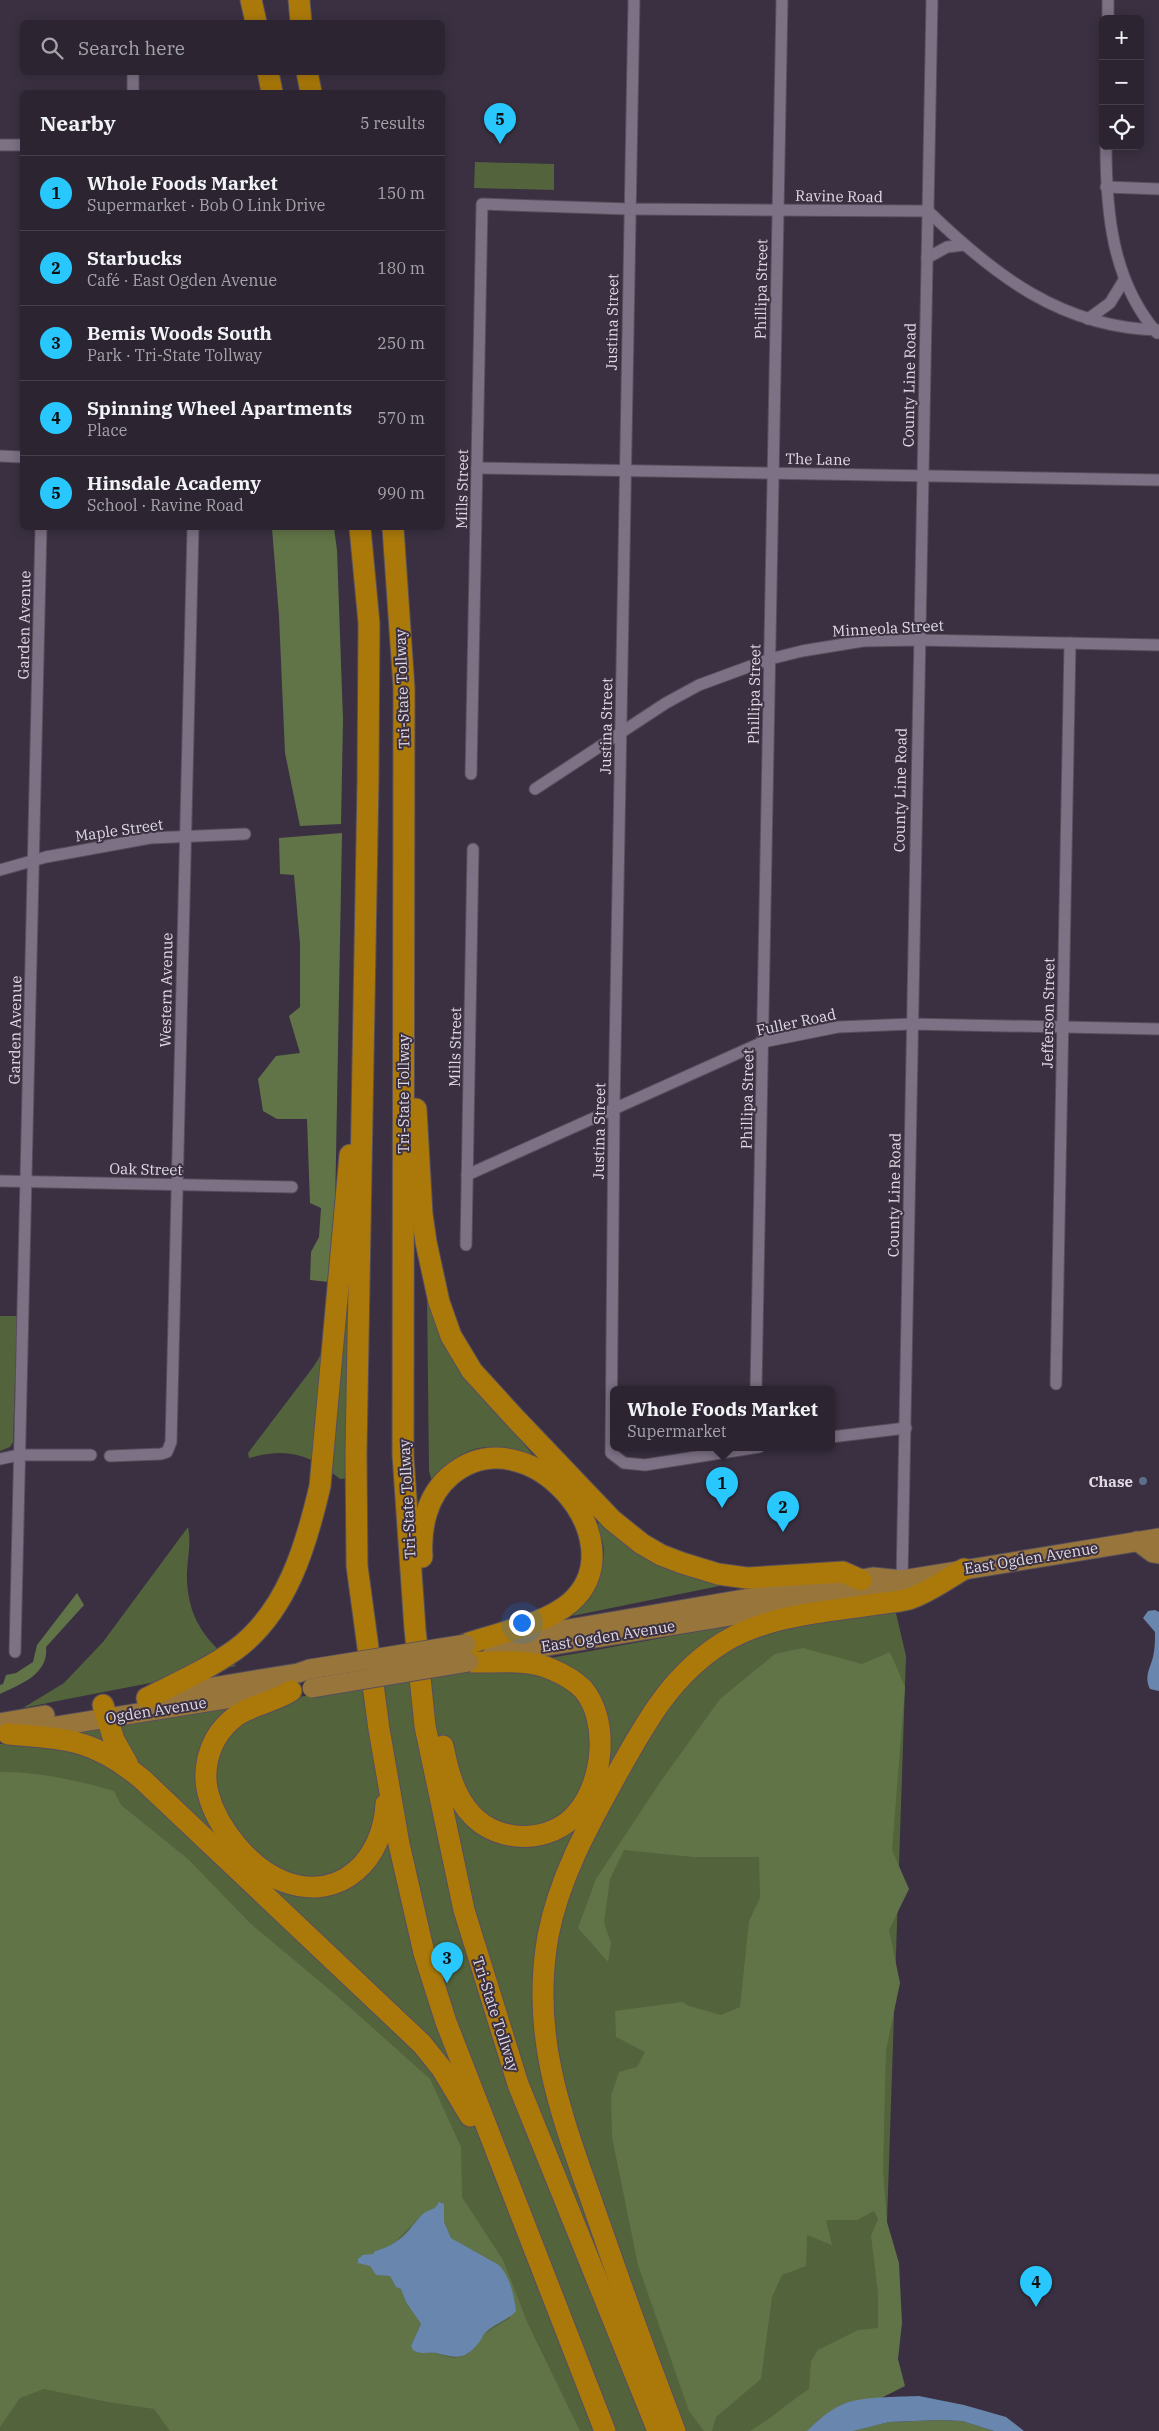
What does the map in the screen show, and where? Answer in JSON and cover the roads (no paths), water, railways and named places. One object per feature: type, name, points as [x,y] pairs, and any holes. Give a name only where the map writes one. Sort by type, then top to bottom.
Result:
[{"type":"highway","points":[[251,0],[256,20]]},
{"type":"highway","points":[[299,0],[301,20]]},
{"type":"highway","points":[[269,75],[272,90]]},
{"type":"highway","points":[[308,75],[311,90]]},
{"type":"highway","name":"Tri-State Tollway","points":[[360,530],[369,623],[356,1454],[357,1566],[379,1729],[399,1844],[424,1953],[446,2022],[606,2431]]},
{"type":"highway","name":"Tri-State Tollway","points":[[393,530],[404,688],[403,1455],[415,1629],[425,1726],[464,1910],[518,2084],[658,2431]]},
{"type":"highway","points":[[404,981],[409,1006],[422,1214],[426,1242],[439,1302],[451,1336],[472,1371],[612,1520],[642,1544],[682,1564],[718,1574],[747,1578],[843,1572],[861,1580]]},
{"type":"highway","points":[[148,1698],[236,1649],[266,1620],[280,1601],[308,1536],[320,1486],[345,1193],[362,1068]]},
{"type":"highway","points":[[415,1629],[424,1594],[422,1551],[425,1516],[439,1487],[457,1470],[478,1460],[504,1458],[521,1462],[548,1476],[580,1511],[589,1531],[592,1552],[589,1572],[573,1600],[559,1611],[468,1653]]},
{"type":"highway","points":[[675,2431],[638,2334],[553,2088],[543,2030],[542,1996],[548,1935],[561,1888],[585,1832],[657,1704],[676,1681],[707,1654],[726,1641],[756,1627],[777,1621],[910,1599],[964,1569]]},
{"type":"highway","points":[[425,1726],[442,1742],[453,1785],[463,1803],[476,1819],[493,1830],[522,1837],[538,1836],[562,1826],[585,1803],[595,1778],[599,1751],[596,1716],[583,1690],[570,1678],[535,1663],[510,1660],[493,1663],[468,1653]]},
{"type":"highway","points":[[291,1691],[277,1700],[246,1709],[226,1725],[211,1748],[206,1775],[207,1792],[214,1808],[236,1845],[253,1861],[284,1882],[313,1887],[344,1879],[368,1861],[377,1847],[385,1817],[386,1798],[379,1729]]},
{"type":"highway","points":[[104,1712],[114,1741],[132,1771]]},
{"type":"highway","points":[[3,1731],[75,1741],[112,1756],[132,1771],[182,1816],[422,2044],[458,2093],[483,2143],[510,2186]]},
{"type":"main road","name":"East Ogden Avenue","points":[[311,1679],[468,1653],[495,1642],[874,1577],[902,1580],[1159,1538]]},
{"type":"main road","points":[[1137,1541],[1153,1553],[1159,1554]]},
{"type":"main road","name":"East Ogden Avenue","points":[[468,1653],[492,1656],[883,1592],[902,1580]]},
{"type":"main road","name":"Ogden Avenue","points":[[104,1712],[148,1698],[298,1673],[311,1679]]},
{"type":"main road","name":"Ogden Avenue","points":[[3,1731],[104,1712],[276,1691],[291,1691],[311,1679]]},
{"type":"street","name":"Justina Street","points":[[612,1386],[614,1109],[634,0]]},
{"type":"street","name":"Phillipa Street","points":[[756,1386],[782,0]]},
{"type":"street","name":"County Line Road","points":[[902,1580],[918,640],[932,0]]},
{"type":"street","points":[[1108,0],[1108,15]]},
{"type":"street","points":[[133,75],[133,90]]},
{"type":"street","points":[[0,145],[20,145]]},
{"type":"street","points":[[1106,150],[1106,187],[1109,219],[1124,280],[1134,300],[1158,331]]},
{"type":"street","points":[[1106,187],[1159,189]]},
{"type":"street","name":"Ravine Road","points":[[482,204],[629,209],[928,211]]},
{"type":"street","name":"Mills Street","points":[[471,774],[482,204]]},
{"type":"street","points":[[928,211],[964,244],[1018,286],[1050,305],[1088,319],[1125,328],[1158,331]]},
{"type":"street","points":[[926,258],[947,247],[964,244]]},
{"type":"street","points":[[1088,319],[1110,303],[1124,280]]},
{"type":"street","points":[[0,456],[20,457]]},
{"type":"street","name":"The Lane","points":[[477,468],[1159,480]]},
{"type":"street","name":"Garden Avenue","points":[[16,1652],[41,530]]},
{"type":"street","name":"Western Avenue","points":[[110,1456],[156,1455],[167,1452],[171,1442],[184,837],[193,530]]},
{"type":"street","name":"Minneola Street","points":[[535,789],[666,703],[700,685],[770,658],[834,644],[918,640],[1159,645]]},
{"type":"street","name":"Jefferson Street","points":[[1056,1384],[1070,643]]},
{"type":"street","name":"Maple Street","points":[[0,870],[33,859],[150,838],[245,834]]},
{"type":"street","name":"Mills Street","points":[[466,1245],[473,849]]},
{"type":"street","name":"Fuller Road","points":[[467,1175],[763,1042],[838,1027],[911,1024],[1159,1029]]},
{"type":"street","name":"Oak Street","points":[[0,1181],[292,1187]]},
{"type":"street","points":[[835,1437],[906,1428]]},
{"type":"street","name":"Justina Street","points":[[611,1451],[624,1463],[645,1465],[731,1451]]},
{"type":"street","points":[[0,1459],[19,1455],[91,1455]]},
{"type":"water","points":[[1155,1610],[1159,1612],[1159,1691],[1150,1689],[1148,1684],[1148,1673],[1154,1654],[1155,1632],[1143,1618],[1148,1611]]},
{"type":"water","points":[[439,2202],[444,2204],[444,2222],[451,2238],[499,2265],[503,2270],[511,2286],[516,2311],[483,2335],[470,2352],[455,2357],[436,2353],[421,2353],[413,2350],[411,2346],[421,2324],[406,2302],[401,2289],[396,2287],[390,2276],[376,2275],[370,2266],[358,2263],[358,2259],[363,2255],[373,2254],[375,2251],[386,2248],[396,2242],[422,2214],[435,2208]]},
{"type":"water","points":[[919,2396],[964,2405],[1006,2417],[1024,2431],[994,2431],[962,2421],[940,2420],[889,2422],[853,2431],[807,2431],[827,2413],[848,2402],[879,2397]]},
{"type":"place","name":"Hinsdale Academy","points":[[500,144]]},
{"type":"place","name":"Chase","points":[[1143,1481]]},
{"type":"place","name":"Whole Foods Market","points":[[722,1508]]},
{"type":"place","name":"Starbucks","points":[[783,1532]]},
{"type":"place","name":"Bemis Woods South","points":[[447,1983]]},
{"type":"place","name":"Spinning Wheel Apartments","points":[[1036,2307]]}]
